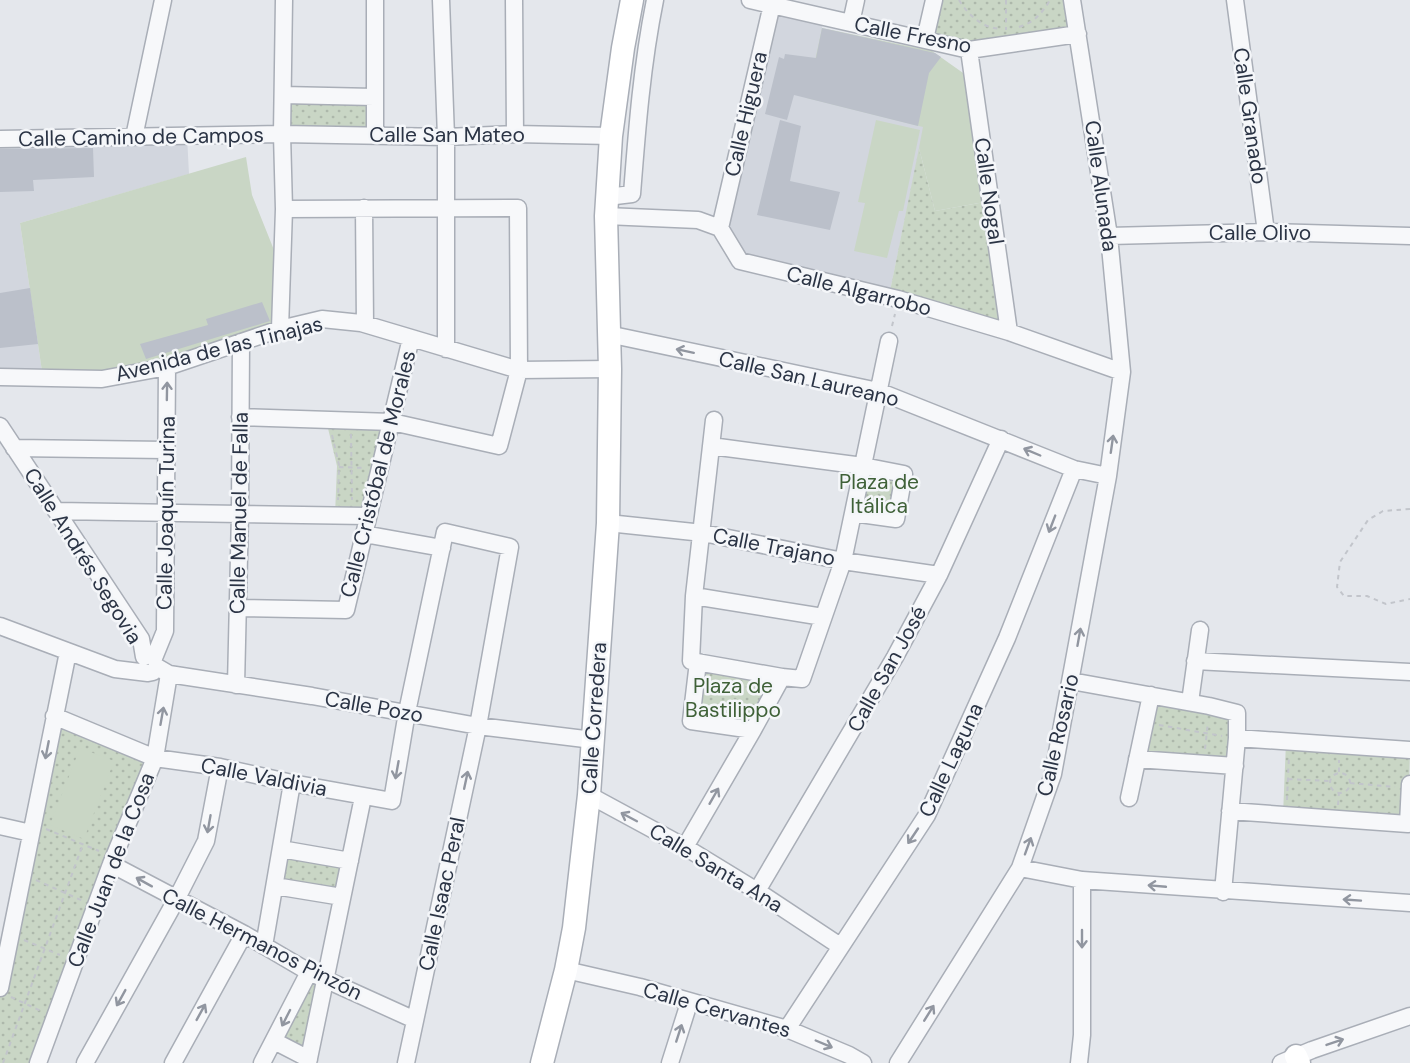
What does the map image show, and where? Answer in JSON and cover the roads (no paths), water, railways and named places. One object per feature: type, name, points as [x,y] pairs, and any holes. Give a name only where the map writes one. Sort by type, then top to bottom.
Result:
[{"type":"street","points":[[134,137],[163,0]]},
{"type":"street","points":[[280,329],[284,209],[282,134],[284,0]]},
{"type":"street","points":[[375,0],[375,136]]},
{"type":"street","points":[[441,0],[446,137],[446,349]]},
{"type":"street","points":[[514,0],[515,134]]},
{"type":"street","name":"Calle Corredera","points":[[542,1063],[566,970],[574,928],[589,795],[608,523],[610,369],[607,206],[611,136],[632,0]]},
{"type":"street","points":[[607,206],[632,194],[639,111],[649,27],[655,0]]},
{"type":"street","name":"Calle Fresno","points":[[750,0],[772,3],[969,50],[1006,37],[1078,34]]},
{"type":"street","points":[[851,23],[856,0]]},
{"type":"street","points":[[925,39],[934,0]]},
{"type":"street","name":"Calle Alunada","points":[[1072,0],[1109,236],[1122,372]]},
{"type":"street","name":"Calle Granado","points":[[1235,0],[1266,232]]},
{"type":"street","name":"Calle Higuera","points":[[720,228],[772,3]]},
{"type":"street","name":"Calle Nogal","points":[[969,50],[1009,332]]},
{"type":"street","points":[[283,95],[374,98]]},
{"type":"street","name":"Calle Camino de Campos","points":[[0,139],[282,134]]},
{"type":"street","name":"Calle San Mateo","points":[[282,134],[446,137],[515,134],[611,136]]},
{"type":"street","points":[[607,206],[698,220],[720,228]]},
{"type":"street","points":[[364,208],[365,324]]},
{"type":"street","points":[[240,417],[392,422],[499,446],[519,370],[518,208],[284,209]]},
{"type":"street","name":"Calle Algarrobo","points":[[720,228],[740,261],[898,299],[1009,332],[1122,372]]},
{"type":"street","name":"Calle Olivo","points":[[1109,236],[1266,232],[1410,236]]},
{"type":"street","name":"Avenida de las Tinajas","points":[[0,376],[102,379],[167,367],[280,329],[322,319],[365,324],[519,370],[610,369]]},
{"type":"street","name":"Calle San Laureano","points":[[608,334],[878,391],[1074,469],[1107,476]]},
{"type":"street","name":"Calle Cristóbal de Morales","points":[[239,608],[346,610],[364,534],[352,515],[380,468],[411,338]]},
{"type":"street","points":[[714,420],[694,597],[692,661],[802,679],[843,561],[889,341]]},
{"type":"street","name":"Calle Manuel de Falla","points":[[236,685],[239,608],[241,342]]},
{"type":"street","name":"Calle Joaquín Turina","points":[[152,665],[165,631],[167,367]]},
{"type":"street","name":"Calle Rosario","points":[[898,1063],[1020,868],[1053,774],[1107,476],[1122,372]]},
{"type":"street","name":"Calle Andrés Segovia","points":[[0,426],[141,639],[152,665]]},
{"type":"street","name":"Calle San José","points":[[757,891],[895,657],[939,575],[1001,439]]},
{"type":"street","points":[[711,446],[863,466],[904,474],[896,519],[853,513]]},
{"type":"street","points":[[14,448],[166,450]]},
{"type":"street","name":"Calle Laguna","points":[[787,1029],[927,815],[1007,638],[1074,469]]},
{"type":"street","points":[[56,511],[352,515]]},
{"type":"street","name":"Calle Trajano","points":[[608,523],[703,533],[843,561],[939,575]]},
{"type":"street","name":"Calle Isaac Peral","points":[[406,1063],[478,726],[510,547],[445,532],[442,548]]},
{"type":"street","points":[[364,534],[442,548],[407,712]]},
{"type":"street","points":[[694,597],[823,617]]},
{"type":"street","name":"Calle Pozo","points":[[0,627],[115,669],[152,665],[236,685],[407,712],[478,726],[593,740]]},
{"type":"street","points":[[1190,702],[1200,630]]},
{"type":"street","points":[[4,992],[10,935],[68,652]]},
{"type":"street","points":[[1195,661],[1410,672]]},
{"type":"street","points":[[698,662],[691,721],[753,730]]},
{"type":"street","name":"Calle Juan de la Cosa","points":[[38,1063],[112,861],[154,758],[152,665]]},
{"type":"street","points":[[685,847],[782,677]]},
{"type":"street","points":[[1071,681],[1190,702],[1237,713],[1235,766],[1223,892]]},
{"type":"street","points":[[1129,798],[1151,695]]},
{"type":"street","name":"Calle Valdivia","points":[[54,716],[154,758],[220,767],[392,801],[407,712]]},
{"type":"street","points":[[1237,738],[1410,750]]},
{"type":"street","points":[[1137,759],[1235,766]]},
{"type":"street","points":[[85,1063],[176,900],[206,841],[220,767]]},
{"type":"street","points":[[264,946],[292,783]]},
{"type":"street","points":[[1230,811],[1408,824],[1410,786]]},
{"type":"street","name":"Calle Santa Ana","points":[[589,795],[685,847],[840,946]]},
{"type":"street","points":[[274,1041],[308,1061],[363,797]]},
{"type":"street","points":[[0,826],[32,828]]},
{"type":"street","points":[[281,849],[350,861]]},
{"type":"street","name":"Calle Hermanos Pinzón","points":[[112,861],[176,900],[244,934],[309,972],[415,1020]]},
{"type":"street","points":[[1020,868],[1082,880],[1223,892],[1410,903]]},
{"type":"street","points":[[1079,1063],[1082,1035],[1082,880]]},
{"type":"street","points":[[275,886],[342,897]]},
{"type":"street","points":[[173,1063],[244,934]]},
{"type":"street","name":"Calle Cervantes","points":[[566,970],[640,987],[689,1003],[787,1029],[849,1055],[862,1063]]},
{"type":"street","points":[[262,1063],[309,972]]},
{"type":"street","points":[[670,1063],[689,1003]]},
{"type":"street","points":[[1292,1061],[1410,1016]]},
{"type":"park label","name":"Plaza de Itálica","points":[[879,494]]},
{"type":"park label","name":"Plaza de Bastilippo","points":[[733,698]]}]
